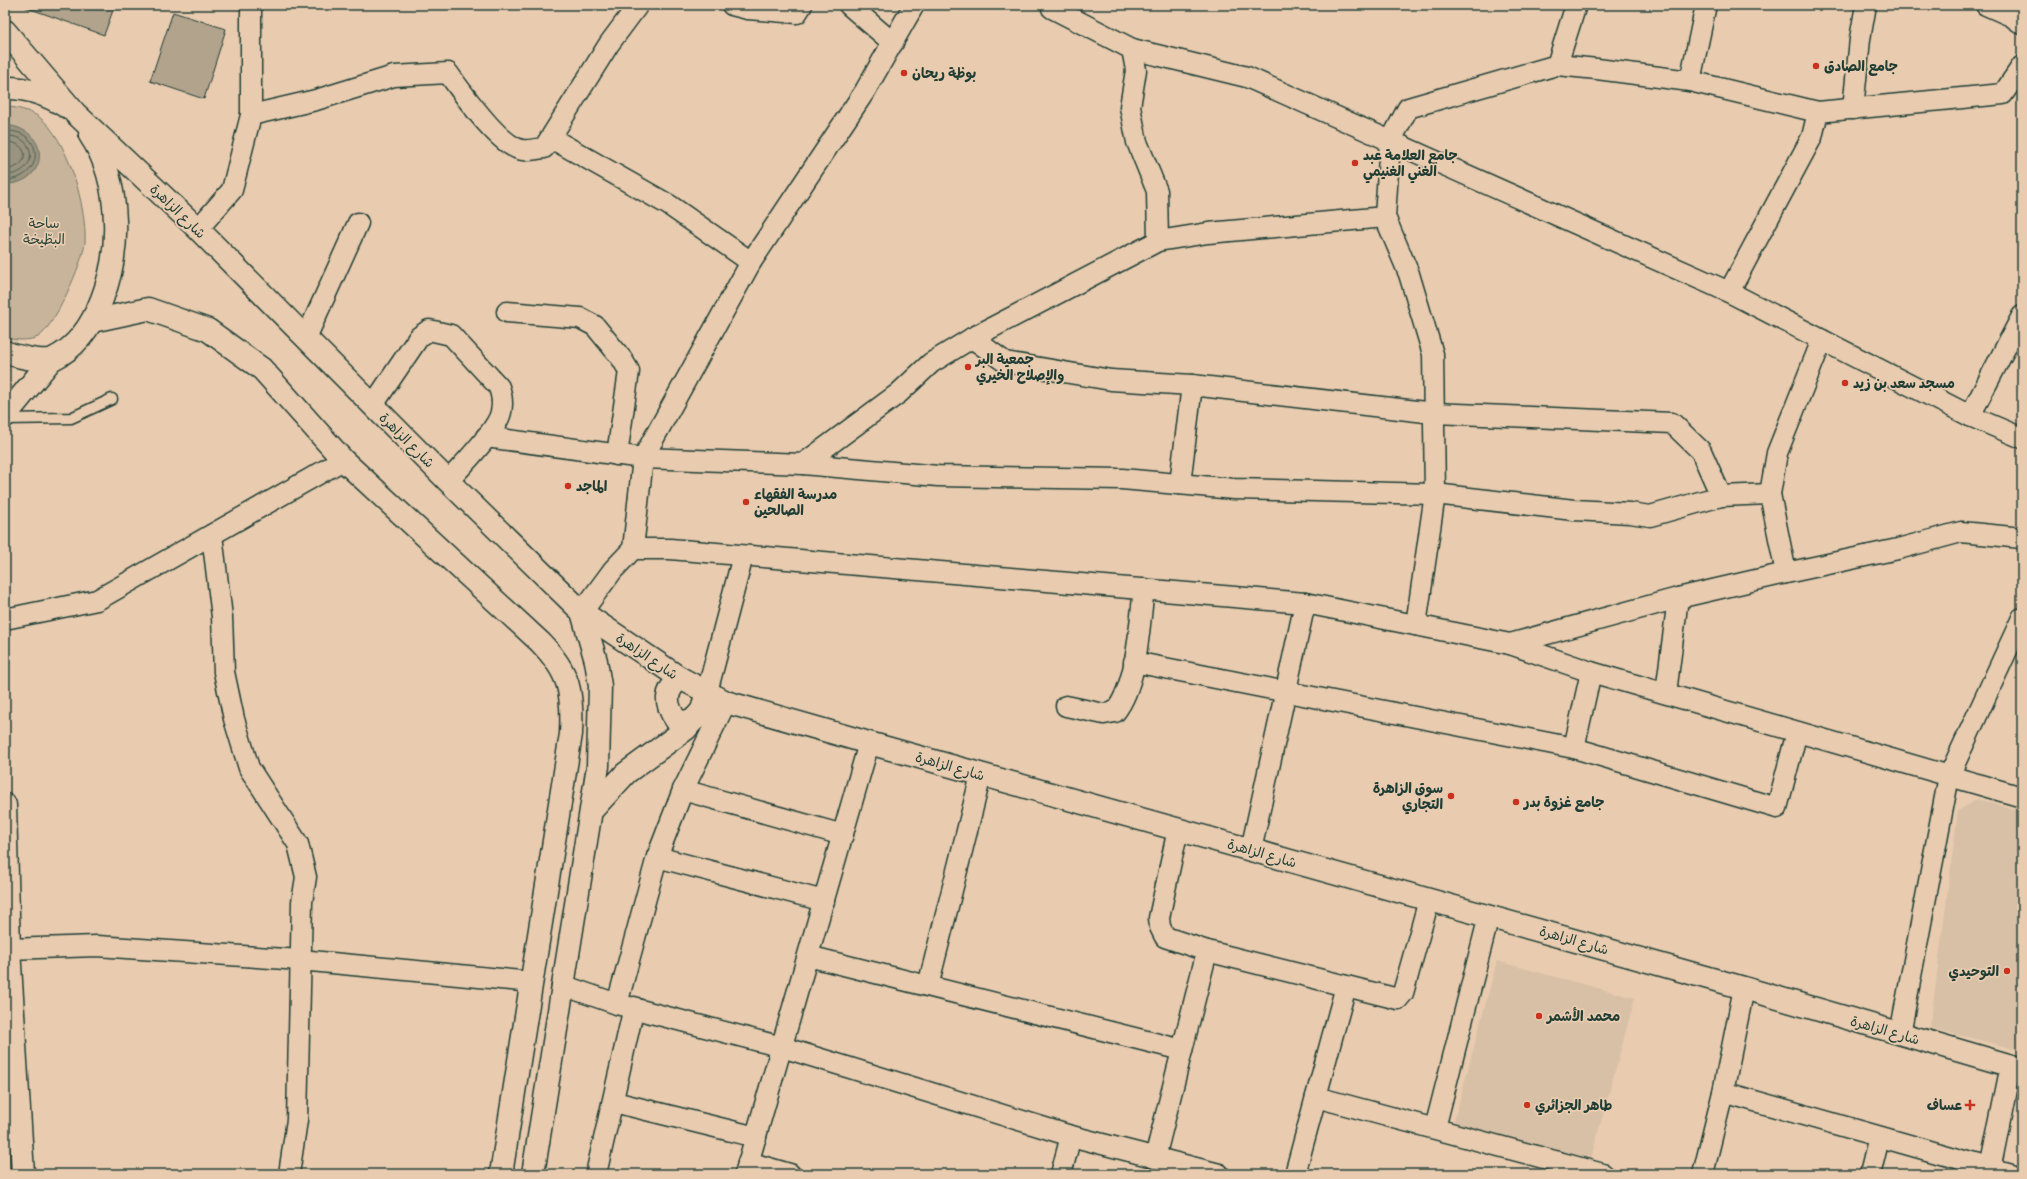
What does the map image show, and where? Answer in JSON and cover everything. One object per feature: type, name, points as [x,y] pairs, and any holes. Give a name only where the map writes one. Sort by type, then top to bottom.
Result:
[{"type":"main road","points":[[5,31],[75,113],[99,150],[111,184],[114,204],[115,238],[114,256],[106,290],[92,321],[67,349],[51,360],[5,418]]},
{"type":"main road","points":[[5,88],[22,88],[49,97],[75,113]]},
{"type":"main road","name":"شارع الزاهرة","points":[[75,113],[198,229],[448,482],[582,612],[680,678],[717,697],[981,775],[1744,988],[2017,1067]]},
{"type":"main road","points":[[92,321],[148,309],[208,330],[262,368],[343,460],[540,642],[556,658],[563,671],[571,700],[571,734],[501,1174]]},
{"type":"main road","points":[[5,352],[21,357],[51,360]]},
{"type":"main road","points":[[534,1174],[562,985],[592,810],[600,744],[600,686],[596,661],[582,612]]},
{"type":"main road","points":[[680,678],[671,688],[667,702],[668,709],[676,720],[684,722],[695,719]]},
{"type":"main road","points":[[592,810],[626,773],[686,729],[702,710],[717,697]]},
{"type":"main road","points":[[5,805],[9,949],[23,1174]]},
{"type":"street","points":[[198,229],[232,190],[251,114],[251,5]]},
{"type":"street","points":[[732,5],[748,9],[797,13],[802,5]]},
{"type":"street","points":[[849,5],[893,43]]},
{"type":"street","points":[[582,612],[613,570],[633,549],[643,458],[751,262],[865,91],[914,5]]},
{"type":"street","points":[[1052,5],[1052,8],[1132,49],[1247,77],[1729,292],[1970,416],[2022,438]]},
{"type":"street","points":[[1557,65],[1576,5]]},
{"type":"street","points":[[1690,81],[1706,5]]},
{"type":"street","points":[[1854,108],[1860,39],[1866,5]]},
{"type":"street","points":[[1986,5],[2011,16],[2022,24]]},
{"type":"street","points":[[251,114],[316,100],[394,76],[448,74],[480,116],[503,139],[522,150],[544,148],[630,8]]},
{"type":"street","points":[[1132,49],[1136,70],[1130,107],[1137,142],[1157,191],[1158,242]]},
{"type":"street","points":[[1416,625],[1435,494],[1433,354],[1409,274],[1385,217],[1390,142],[1408,108],[1557,65],[1690,81],[1818,112],[2003,94],[2022,66]]},
{"type":"street","points":[[1729,292],[1812,137],[1818,112]]},
{"type":"street","points":[[551,138],[669,205],[751,262]]},
{"type":"street","points":[[803,464],[900,393],[931,363],[972,338],[1158,242],[1208,233],[1385,217]]},
{"type":"street","points":[[306,338],[358,223]]},
{"type":"street","points":[[507,312],[580,318],[595,326],[622,358],[628,371],[617,455]]},
{"type":"street","points":[[1970,416],[2022,316]]},
{"type":"street","points":[[372,405],[419,337],[430,330],[451,335],[499,388],[502,398],[501,414],[486,437],[448,482]]},
{"type":"street","points":[[972,338],[1005,362],[1111,380],[1192,385],[1434,413],[1672,423],[1701,451],[1722,496]]},
{"type":"street","points":[[1786,573],[1770,494],[1777,453],[1822,340]]},
{"type":"street","points":[[1180,484],[1192,385]]},
{"type":"street","points":[[486,437],[643,458],[803,464],[938,476],[1122,479],[1234,489],[1435,494],[1574,510],[1630,513],[1650,516],[1722,496],[1770,494]]},
{"type":"street","points":[[5,619],[97,600],[343,460]]},
{"type":"street","points":[[1510,644],[1678,598],[1898,549],[1961,532],[2022,538]]},
{"type":"street","points":[[212,535],[222,617],[224,672],[234,720],[249,768],[298,844],[306,877],[302,902],[297,1120],[289,1174]]},
{"type":"street","points":[[633,549],[670,549],[1305,603],[1510,644],[1591,672],[2022,797]]},
{"type":"street","points":[[596,1174],[614,1102],[625,1006],[657,857],[717,697],[743,556]]},
{"type":"street","points":[[1066,706],[1104,714],[1115,712],[1124,702],[1134,662],[1144,589]]},
{"type":"street","points":[[1666,693],[1678,598]]},
{"type":"street","points":[[1251,850],[1305,603]]},
{"type":"street","points":[[1900,1034],[1949,776],[2022,618]]},
{"type":"street","points":[[1134,662],[1574,748],[1776,808],[1797,732]]},
{"type":"street","points":[[1574,748],[1591,672]]},
{"type":"street","points":[[790,1174],[747,1168],[869,743]]},
{"type":"street","points":[[928,986],[981,775]]},
{"type":"street","points":[[683,790],[843,835]]},
{"type":"street","points":[[1178,829],[1159,918],[1160,927],[1165,937],[1206,951],[1398,999],[1403,993],[1429,900]]},
{"type":"street","points":[[657,857],[824,901]]},
{"type":"street","points":[[1434,1128],[1488,916]]},
{"type":"street","points":[[9,949],[97,946],[300,960],[532,982]]},
{"type":"street","points":[[1155,1158],[1206,951]]},
{"type":"street","points":[[808,956],[1182,1050]]},
{"type":"street","points":[[562,985],[625,1006],[782,1047],[1071,1136],[1219,1174]]},
{"type":"street","points":[[1295,1174],[1346,986]]},
{"type":"street","points":[[1704,1174],[1723,1092],[1744,988]]},
{"type":"street","points":[[1989,1171],[2017,1067]]},
{"type":"street","points":[[1723,1092],[1879,1137],[1989,1171],[2011,1174]]},
{"type":"street","points":[[1316,1096],[1603,1174]]},
{"type":"street","points":[[614,1102],[756,1137]]},
{"type":"street","points":[[1061,1174],[1071,1136]]},
{"type":"street","points":[[1870,1174],[1879,1137]]},
{"type":"lane","points":[[5,418],[71,418],[112,399]]},
{"type":"shaded area","points":[[1977,799],[2022,811],[2022,1051],[1930,1028],[1958,811]]},
{"type":"shaded area","points":[[1497,961],[1635,998],[1589,1166],[1452,1128]]},
{"type":"green space","name":"ساحة البطّيخة","points":[[5,106],[27,111],[39,117],[49,127],[59,141],[74,175],[83,212],[85,228],[85,243],[83,252],[67,294],[45,331],[38,337],[26,340],[17,340],[5,337]]},
{"type":"water","points":[[12,126],[25,131],[34,139],[39,149],[39,159],[36,168],[29,177],[19,182],[5,184],[5,127]]},
{"type":"building","points":[[26,5],[115,5],[104,35],[25,7]]},
{"type":"building","points":[[173,12],[226,29],[204,99],[150,81]]},
{"type":"place","name":"جامع الصادق","points":[[1816,66]]},
{"type":"place","name":"بوظة ريحان","points":[[904,73]]},
{"type":"place","name":"جامع العلامة عبد الغني الغنيمي","points":[[1355,163]]},
{"type":"place","name":"جمعية البر والإصلاح الخيري","points":[[968,367]]},
{"type":"place","name":"مسجد سعد بن زيد","points":[[1845,383]]},
{"type":"place","name":"الماجد","points":[[568,486]]},
{"type":"place","name":"مدرسة الفقهاء الصالحين","points":[[746,502]]},
{"type":"place","name":"سوق الزاهرة التجاري","points":[[1451,796]]},
{"type":"place","name":"جامع غزوة بدر","points":[[1516,802]]},
{"type":"place","name":"التوحيدي","points":[[2007,971]]},
{"type":"place","name":"محمد الأشمر","points":[[1539,1016]]},
{"type":"place","name":"طاهر الجزائري","points":[[1527,1105]]},
{"type":"place","name":"عساف","points":[[1970,1105]]}]
